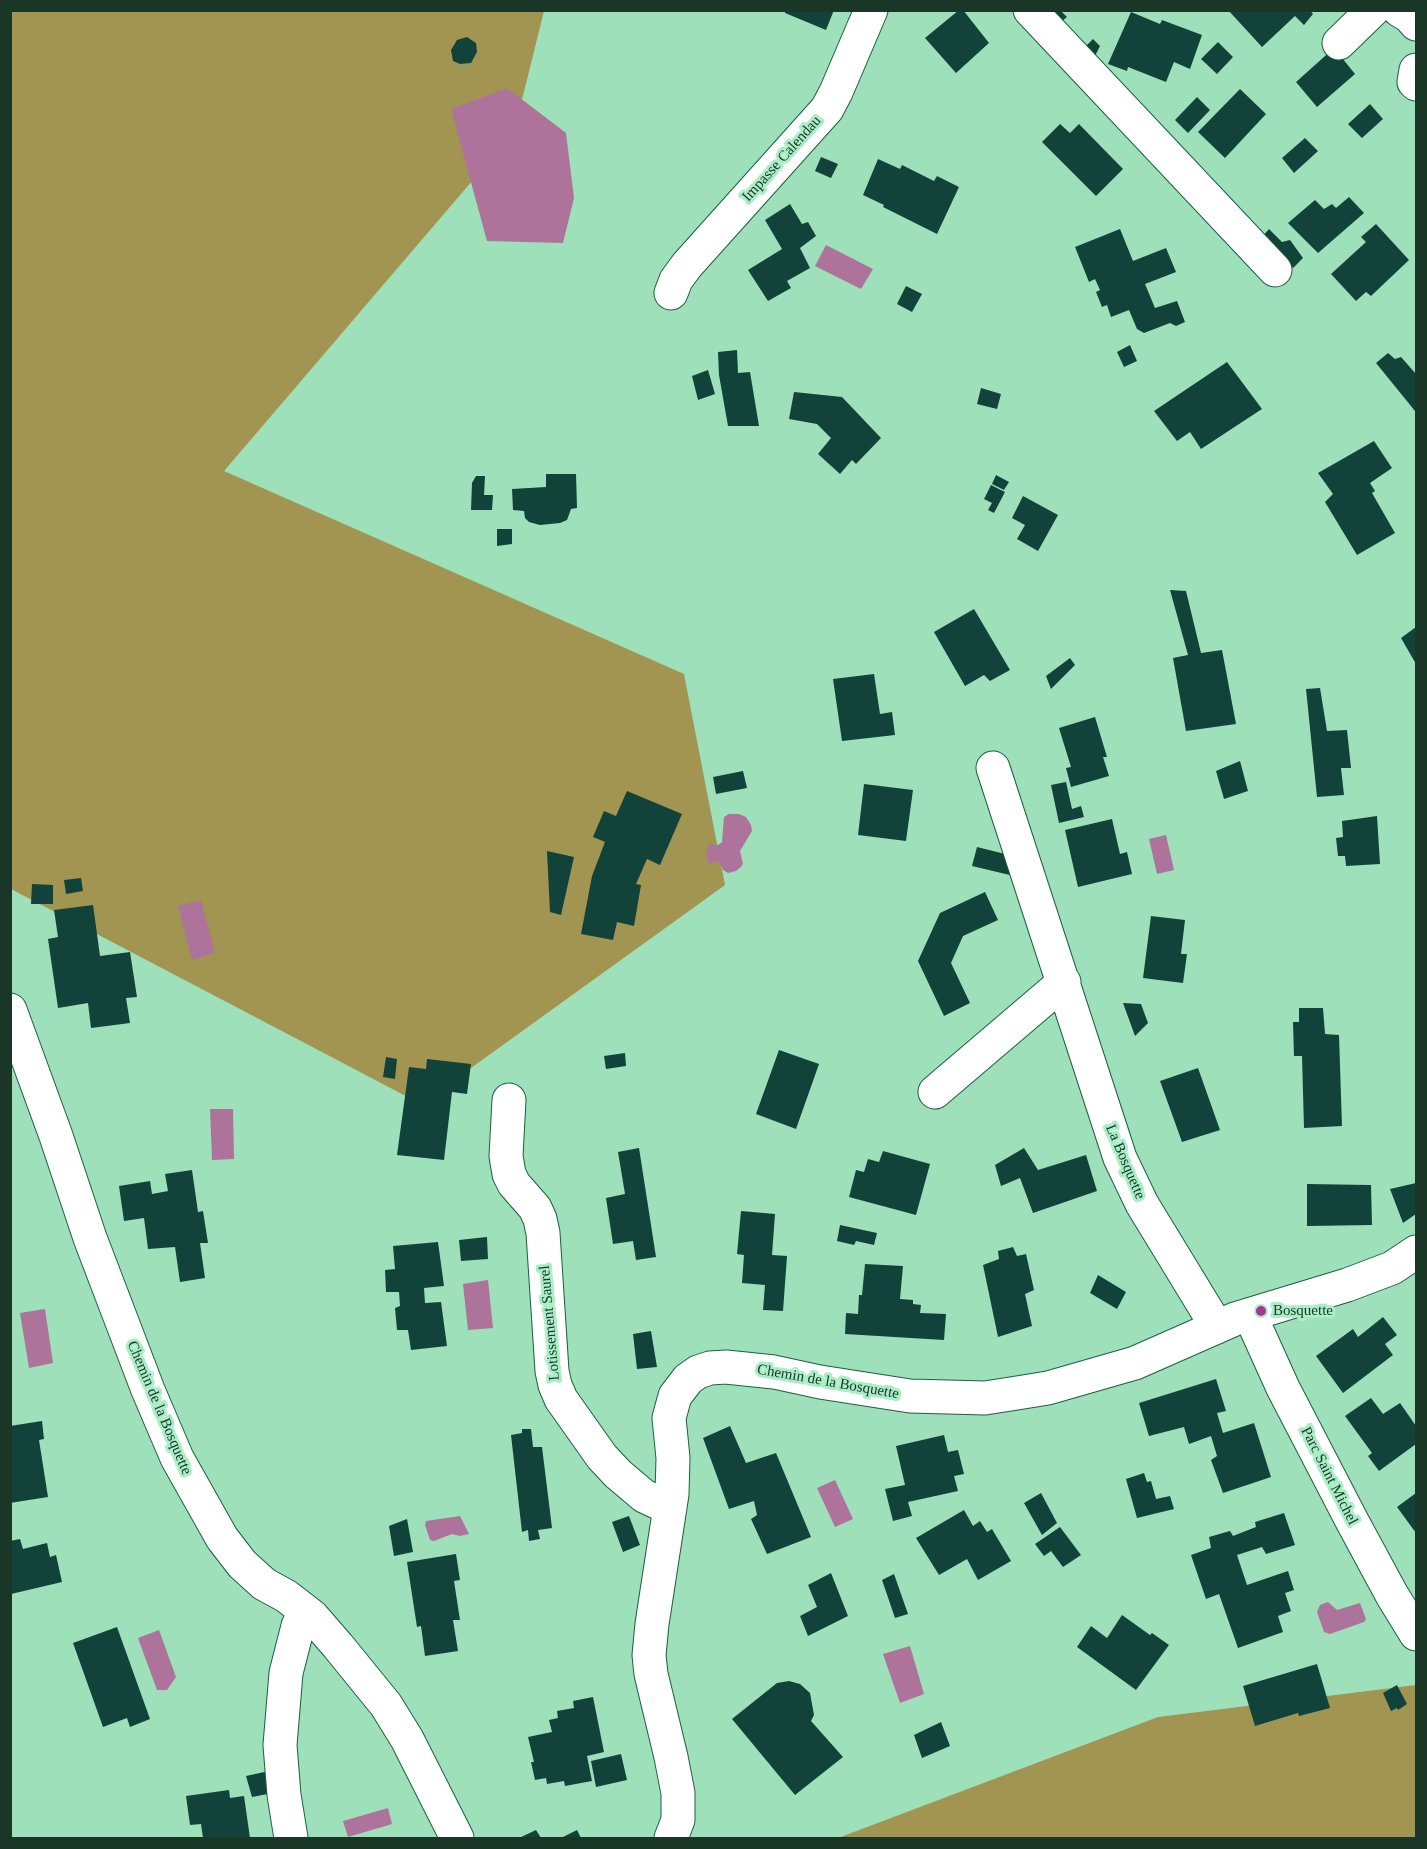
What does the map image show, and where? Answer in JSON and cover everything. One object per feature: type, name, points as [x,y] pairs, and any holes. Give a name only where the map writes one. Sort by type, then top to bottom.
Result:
[{"type":"street","name":"Impasse Calendau","points":[[670,293],[687,265],[827,109],[871,10]]},
{"type":"street","points":[[1030,10],[1275,270]]},
{"type":"street","points":[[1339,43],[1373,10]]},
{"type":"street","points":[[1399,10],[1410,16],[1416,24]]},
{"type":"street","name":"La Bosquette","points":[[993,768],[1120,1158],[1142,1204],[1217,1327]]},
{"type":"street","points":[[935,1092],[1064,982]]},
{"type":"street","name":"Chemin de la Bosquette","points":[[10,1010],[90,1238],[148,1390],[177,1458],[222,1538],[242,1564],[264,1584],[286,1596],[305,1611],[338,1646],[386,1705],[416,1757],[457,1839]]},
{"type":"street","name":"Lotissement Saurel","points":[[508,1100],[506,1156],[509,1174],[514,1184],[535,1208],[542,1226],[552,1371],[555,1385],[561,1399],[602,1457],[638,1491],[670,1508]]},
{"type":"street","name":"Chemin de la Bosquette","points":[[671,1839],[678,1820],[678,1792],[651,1674],[649,1655],[670,1508],[673,1469],[669,1432],[671,1406],[675,1396],[688,1379],[710,1368],[736,1368],[774,1372],[820,1382],[910,1396],[985,1398],[1048,1388],[1135,1363],[1217,1327],[1347,1285],[1392,1268],[1416,1252]]},
{"type":"street","name":"Parc Saint Michel","points":[[1250,1315],[1283,1388],[1352,1521],[1416,1634]]},
{"type":"street","points":[[291,1839],[284,1795],[280,1745],[286,1673],[298,1626],[305,1611]]},
{"type":"shaded area","points":[[10,11],[544,11],[514,132],[224,471],[684,674],[725,885],[421,1104],[11,889]]},
{"type":"shaded area","points":[[507,88],[566,133],[574,198],[563,243],[487,241],[451,109]]},
{"type":"shaded area","points":[[826,245],[873,269],[861,289],[815,266]]},
{"type":"shaded area","points":[[729,814],[746,817],[752,831],[740,851],[743,864],[736,871],[728,873],[723,870],[719,861],[709,864],[706,854],[709,844],[718,845],[722,842],[724,817]]},
{"type":"shaded area","points":[[1166,835],[1174,870],[1157,874],[1149,839]]},
{"type":"shaded area","points":[[201,900],[215,953],[192,960],[178,906]]},
{"type":"shaded area","points":[[210,1109],[233,1109],[234,1159],[212,1160]]},
{"type":"shaded area","points":[[488,1280],[493,1328],[468,1330],[463,1284]]},
{"type":"shaded area","points":[[45,1309],[53,1363],[29,1368],[20,1313]]},
{"type":"shaded area","points":[[835,1480],[853,1519],[835,1527],[817,1488]]},
{"type":"shaded area","points":[[460,1516],[469,1534],[460,1536],[452,1534],[434,1541],[430,1540],[425,1525],[426,1521]]},
{"type":"shaded area","points":[[1328,1602],[1337,1610],[1360,1603],[1366,1619],[1364,1622],[1330,1634],[1324,1632],[1317,1612],[1320,1605]]},
{"type":"shaded area","points":[[159,1630],[176,1677],[167,1690],[157,1690],[138,1638]]},
{"type":"shaded area","points":[[910,1646],[924,1694],[900,1703],[883,1654]]},
{"type":"shaded area","points":[[1416,1685],[1416,1838],[838,1838],[1158,1717]]},
{"type":"shaded area","points":[[388,1808],[392,1824],[348,1837],[343,1821]]},
{"type":"building","points":[[786,10],[834,10],[826,30],[785,13]]},
{"type":"building","points":[[959,10],[963,10],[989,43],[956,73],[925,38]]},
{"type":"building","points":[[1042,10],[1060,10],[1067,17],[1056,26]]},
{"type":"building","points":[[1228,10],[1310,10],[1313,14],[1304,25],[1295,16],[1262,47]]},
{"type":"building","points":[[1131,12],[1160,24],[1162,20],[1202,35],[1190,69],[1174,62],[1166,82],[1128,67],[1127,71],[1108,64]]},
{"type":"building","points":[[467,37],[476,43],[477,52],[471,63],[460,64],[453,61],[451,50],[457,40]]},
{"type":"building","points":[[1093,39],[1100,46],[1092,62],[1081,51]]},
{"type":"building","points":[[1218,42],[1233,57],[1217,74],[1201,59]]},
{"type":"building","points":[[1334,48],[1355,74],[1317,107],[1296,82]]},
{"type":"building","points":[[1240,89],[1266,114],[1225,158],[1198,132]]},
{"type":"building","points":[[1197,97],[1210,110],[1188,133],[1175,120]]},
{"type":"building","points":[[1370,104],[1383,119],[1362,138],[1348,124]]},
{"type":"building","points":[[1060,124],[1070,133],[1079,124],[1123,169],[1096,196],[1042,142]]},
{"type":"building","points":[[1305,138],[1318,151],[1294,173],[1282,158]]},
{"type":"building","points":[[821,157],[838,164],[831,178],[815,171]]},
{"type":"building","points":[[878,159],[900,169],[902,165],[934,181],[937,176],[959,187],[937,234],[863,195]]},
{"type":"building","points":[[1349,197],[1364,213],[1318,253],[1288,223],[1315,200],[1324,209],[1332,204],[1336,208]]},
{"type":"building","points":[[790,204],[802,224],[808,222],[816,236],[800,248],[810,268],[787,281],[791,288],[768,301],[748,270],[782,249],[765,220]]},
{"type":"building","points":[[1376,224],[1409,260],[1371,296],[1366,292],[1356,301],[1331,274],[1366,242],[1361,237]]},
{"type":"building","points":[[1120,229],[1133,261],[1166,248],[1176,272],[1145,284],[1155,308],[1177,301],[1185,322],[1176,326],[1170,323],[1144,333],[1137,329],[1129,310],[1111,317],[1107,305],[1102,307],[1096,292],[1100,290],[1095,279],[1089,282],[1075,247]]},
{"type":"building","points":[[1269,229],[1282,242],[1290,240],[1303,258],[1293,268],[1262,237]]},
{"type":"building","points":[[906,286],[922,294],[912,312],[897,304]]},
{"type":"building","points":[[1130,345],[1137,361],[1124,367],[1117,352]]},
{"type":"building","points":[[737,350],[738,373],[750,372],[759,426],[728,426],[719,375],[718,352]]},
{"type":"building","points":[[1388,353],[1395,359],[1401,357],[1416,374],[1415,411],[1376,363]]},
{"type":"building","points":[[1227,362],[1262,409],[1201,449],[1190,432],[1177,441],[1154,411]]},
{"type":"building","points":[[708,370],[715,394],[698,400],[692,376]]},
{"type":"building","points":[[981,388],[1001,394],[997,409],[977,404]]},
{"type":"building","points":[[794,392],[842,397],[881,438],[856,464],[852,460],[840,474],[818,454],[831,438],[817,424],[789,419]]},
{"type":"building","points":[[1374,441],[1392,468],[1370,483],[1375,491],[1372,493],[1395,533],[1357,555],[1325,502],[1333,494],[1318,473]]},
{"type":"building","points":[[546,474],[576,474],[577,508],[571,509],[567,520],[540,525],[529,522],[525,518],[524,511],[513,510],[512,489],[546,487]]},
{"type":"building","points":[[996,475],[1009,482],[1004,490],[992,484]]},
{"type":"building","points":[[476,476],[485,476],[484,495],[493,495],[492,510],[471,510],[472,483]]},
{"type":"building","points":[[991,485],[1005,492],[994,513],[988,510],[992,503],[984,499]]},
{"type":"building","points":[[1023,496],[1058,515],[1038,551],[1017,539],[1025,525],[1012,518]]},
{"type":"building","points":[[497,529],[512,529],[512,544],[497,546]]},
{"type":"building","points":[[1170,590],[1186,591],[1201,653],[1222,650],[1236,724],[1186,731],[1173,658],[1188,655]]},
{"type":"building","points":[[974,609],[1010,670],[990,681],[984,675],[965,686],[934,632]]},
{"type":"building","points":[[1416,627],[1416,664],[1401,638]]},
{"type":"building","points":[[1070,658],[1075,665],[1051,689],[1046,676]]},
{"type":"building","points":[[874,674],[880,714],[892,712],[895,735],[842,741],[833,679]]},
{"type":"building","points":[[1320,688],[1327,731],[1347,730],[1351,768],[1341,768],[1344,795],[1317,797],[1306,689]]},
{"type":"building","points":[[1095,717],[1107,757],[1103,757],[1109,776],[1071,787],[1066,768],[1071,767],[1059,728]]},
{"type":"building","points":[[1240,761],[1248,791],[1224,799],[1216,771]]},
{"type":"building","points":[[743,771],[747,788],[716,794],[713,777]]},
{"type":"building","points":[[1066,782],[1072,809],[1081,806],[1084,817],[1059,823],[1051,785]]},
{"type":"building","points":[[864,784],[913,790],[906,841],[858,835]]},
{"type":"building","points":[[627,791],[682,814],[660,865],[647,859],[636,884],[641,885],[634,926],[617,922],[613,940],[581,934],[592,876],[605,842],[593,837],[604,811],[616,816]]},
{"type":"building","points":[[1377,816],[1380,864],[1346,866],[1345,856],[1338,856],[1336,838],[1343,837],[1342,821]]},
{"type":"building","points":[[1112,819],[1120,854],[1127,852],[1132,874],[1078,887],[1065,830]]},
{"type":"building","points":[[977,847],[1005,854],[1014,876],[972,866]]},
{"type":"building","points":[[547,851],[574,857],[561,915],[550,912]]},
{"type":"building","points":[[81,878],[83,891],[66,894],[64,880]]},
{"type":"building","points":[[32,884],[53,885],[53,904],[31,904]]},
{"type":"building","points":[[985,892],[998,920],[963,936],[951,963],[970,1003],[944,1016],[918,961],[940,913]]},
{"type":"building","points":[[93,905],[100,956],[130,952],[137,997],[126,998],[130,1023],[91,1028],[88,1003],[58,1008],[48,939],[58,937],[54,910]]},
{"type":"building","points":[[1151,916],[1185,920],[1181,954],[1187,954],[1183,983],[1143,978]]},
{"type":"building","points":[[1123,1003],[1141,1004],[1148,1023],[1135,1036]]},
{"type":"building","points":[[1299,1008],[1323,1008],[1325,1034],[1339,1035],[1342,1126],[1304,1128],[1302,1056],[1294,1056],[1293,1022],[1299,1022]]},
{"type":"building","points":[[779,1050],[819,1064],[796,1129],[756,1114]]},
{"type":"building","points":[[625,1053],[626,1066],[606,1069],[604,1056]]},
{"type":"building","points":[[386,1057],[397,1059],[395,1079],[383,1077]]},
{"type":"building","points":[[427,1059],[471,1064],[467,1094],[452,1092],[444,1160],[397,1155],[409,1067],[426,1069]]},
{"type":"building","points":[[1198,1068],[1220,1130],[1182,1142],[1160,1081]]},
{"type":"building","points":[[639,1148],[656,1257],[636,1260],[633,1241],[613,1244],[606,1198],[625,1194],[618,1152]]},
{"type":"building","points":[[1024,1148],[1038,1170],[1086,1155],[1097,1191],[1033,1213],[1020,1178],[1001,1186],[995,1165]]},
{"type":"building","points":[[883,1151],[930,1164],[916,1215],[849,1197],[856,1170],[864,1172],[868,1159],[879,1162]]},
{"type":"building","points":[[192,1170],[198,1212],[203,1211],[208,1243],[200,1243],[205,1278],[180,1282],[175,1247],[148,1249],[144,1218],[124,1221],[119,1186],[150,1181],[152,1194],[168,1191],[165,1174]]},
{"type":"building","points":[[1416,1183],[1416,1214],[1403,1223],[1390,1189]]},
{"type":"building","points":[[1307,1184],[1371,1185],[1372,1225],[1307,1226]]},
{"type":"building","points":[[741,1211],[775,1214],[772,1255],[787,1256],[783,1311],[763,1310],[765,1285],[742,1283],[744,1255],[737,1254]]},
{"type":"building","points":[[840,1225],[877,1233],[874,1245],[856,1241],[854,1245],[837,1241]]},
{"type":"building","points":[[487,1237],[488,1259],[461,1261],[459,1240]]},
{"type":"building","points":[[438,1242],[444,1286],[424,1288],[425,1303],[441,1302],[447,1346],[411,1350],[408,1330],[397,1330],[395,1308],[400,1306],[399,1292],[386,1292],[385,1270],[395,1269],[393,1246]]},
{"type":"building","points":[[1013,1247],[1017,1256],[1026,1254],[1034,1290],[1025,1294],[1032,1326],[998,1337],[983,1265],[999,1259],[998,1251]]},
{"type":"building","points":[[865,1264],[903,1266],[900,1299],[913,1300],[913,1304],[921,1305],[920,1313],[946,1314],[944,1340],[845,1334],[846,1313],[858,1314]]},
{"type":"building","points":[[1098,1275],[1126,1292],[1117,1309],[1090,1293]]},
{"type":"building","points":[[1383,1317],[1397,1335],[1385,1344],[1393,1355],[1343,1393],[1316,1356],[1353,1329],[1358,1337]]},
{"type":"building","points":[[651,1331],[657,1367],[637,1369],[633,1334]]},
{"type":"building","points":[[1216,1379],[1226,1411],[1217,1413],[1223,1433],[1254,1423],[1271,1477],[1223,1493],[1211,1460],[1217,1456],[1211,1436],[1189,1444],[1184,1427],[1149,1436],[1139,1403]]},
{"type":"building","points":[[1371,1398],[1383,1414],[1400,1403],[1416,1426],[1416,1444],[1379,1471],[1368,1456],[1372,1453],[1345,1416]]},
{"type":"building","points":[[42,1421],[44,1439],[39,1440],[48,1497],[10,1503],[10,1426]]},
{"type":"building","points":[[730,1426],[746,1463],[776,1453],[811,1537],[767,1554],[751,1519],[757,1515],[754,1501],[729,1509],[703,1438]]},
{"type":"building","points":[[522,1429],[531,1429],[533,1447],[542,1447],[552,1528],[538,1530],[540,1539],[529,1541],[528,1530],[522,1532],[511,1435],[522,1433]]},
{"type":"building","points":[[944,1435],[948,1452],[958,1450],[964,1474],[954,1476],[958,1491],[908,1502],[912,1516],[893,1521],[885,1489],[905,1485],[896,1446]]},
{"type":"building","points":[[1144,1473],[1147,1482],[1151,1481],[1156,1499],[1170,1496],[1174,1509],[1137,1518],[1126,1479]]},
{"type":"building","points":[[1041,1493],[1057,1523],[1042,1535],[1024,1503]]},
{"type":"building","points":[[1416,1493],[1416,1533],[1397,1507]]},
{"type":"building","points":[[964,1510],[973,1526],[980,1521],[987,1532],[992,1529],[1011,1561],[978,1580],[967,1559],[939,1575],[916,1538]]},
{"type":"building","points":[[1284,1513],[1295,1545],[1266,1554],[1262,1547],[1237,1555],[1247,1585],[1288,1571],[1294,1590],[1285,1593],[1291,1611],[1278,1616],[1283,1632],[1238,1648],[1219,1594],[1206,1599],[1191,1555],[1211,1548],[1209,1537],[1230,1531],[1233,1536],[1256,1527],[1255,1522]]},
{"type":"building","points":[[629,1516],[640,1545],[623,1552],[612,1522]]},
{"type":"building","points":[[407,1519],[413,1552],[394,1556],[389,1526]]},
{"type":"building","points":[[1060,1527],[1081,1555],[1063,1567],[1051,1551],[1044,1556],[1035,1544]]},
{"type":"building","points":[[20,1539],[23,1549],[47,1543],[50,1557],[56,1555],[62,1582],[11,1594],[10,1541]]},
{"type":"building","points":[[456,1554],[460,1580],[454,1581],[460,1620],[453,1620],[458,1651],[425,1656],[421,1626],[417,1627],[407,1562]]},
{"type":"building","points":[[831,1573],[848,1616],[808,1636],[800,1616],[817,1607],[808,1585]]},
{"type":"building","points":[[894,1574],[908,1614],[895,1618],[882,1580]]},
{"type":"building","points":[[1122,1615],[1169,1645],[1136,1690],[1077,1647],[1091,1626],[1107,1638]]},
{"type":"building","points":[[117,1627],[150,1719],[130,1727],[127,1718],[103,1727],[73,1643]]},
{"type":"building","points":[[1317,1664],[1330,1708],[1299,1716],[1298,1713],[1255,1726],[1243,1686]]},
{"type":"building","points":[[789,1681],[800,1684],[810,1693],[814,1715],[811,1721],[843,1757],[795,1795],[732,1719],[777,1683]]},
{"type":"building","points":[[1397,1685],[1407,1704],[1398,1710],[1397,1708],[1391,1711],[1383,1693]]},
{"type":"building","points":[[593,1697],[604,1752],[587,1756],[592,1781],[565,1786],[564,1781],[547,1784],[546,1778],[535,1780],[531,1762],[534,1762],[528,1737],[552,1732],[549,1720],[558,1718],[557,1711],[574,1708],[573,1701]]},
{"type":"building","points":[[941,1722],[950,1746],[922,1758],[914,1735]]},
{"type":"building","points":[[621,1754],[627,1780],[596,1787],[591,1761]]},
{"type":"building","points":[[269,1771],[273,1793],[252,1797],[246,1776]]},
{"type":"building","points":[[229,1790],[230,1798],[244,1796],[250,1838],[203,1838],[201,1824],[190,1825],[186,1796]]},
{"type":"building","points":[[536,1830],[541,1838],[519,1838]]},
{"type":"building","points":[[577,1830],[581,1838],[561,1838]]},
{"type":"place","name":"Bosquette","points":[[1261,1311]]}]
